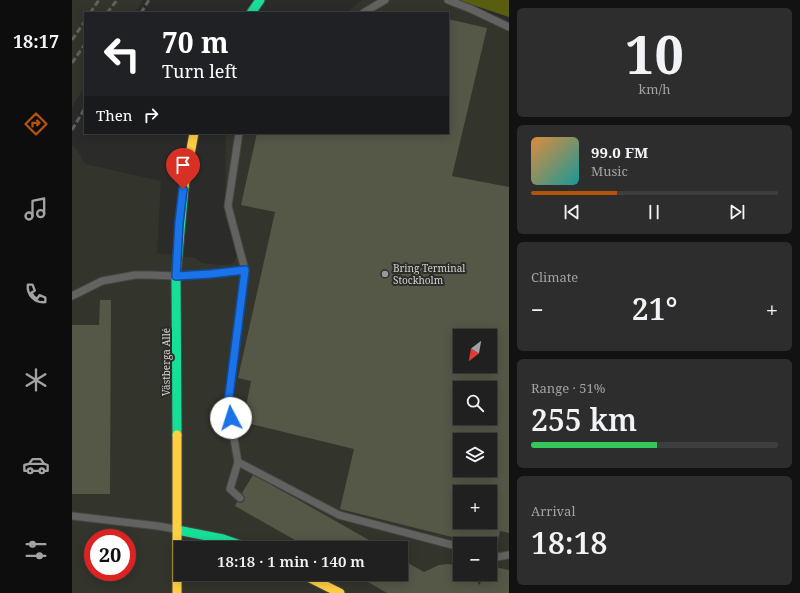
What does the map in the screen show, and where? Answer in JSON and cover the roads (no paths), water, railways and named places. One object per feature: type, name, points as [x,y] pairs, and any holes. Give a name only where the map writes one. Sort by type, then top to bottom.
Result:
[{"type":"street","points":[[252,12],[260,0]]},
{"type":"street","name":"Västberga Allé","points":[[177,593],[176,276],[179,223],[183,189],[194,134]]},
{"type":"street","points":[[177,530],[233,541]]},
{"type":"street","points":[[316,581],[340,593]]},
{"type":"lane","points":[[366,12],[385,0]]},
{"type":"lane","points":[[448,0],[509,27]]},
{"type":"lane","points":[[239,134],[228,206],[245,270],[228,404],[238,462],[230,489],[240,498]]},
{"type":"lane","points":[[72,296],[102,282],[135,275],[150,274],[176,276],[245,270]]},
{"type":"lane","points":[[238,462],[339,515],[453,545]]},
{"type":"lane","points":[[72,516],[158,526],[177,530]]},
{"type":"lane","points":[[497,557],[509,555]]},
{"type":"railway","points":[[91,12],[99,0]]},
{"type":"railway","points":[[108,12],[117,0]]},
{"type":"railway","points":[[142,12],[149,0]]},
{"type":"railway","points":[[72,40],[84,22]]},
{"type":"railway","points":[[72,63],[84,45]]},
{"type":"railway","points":[[72,130],[84,110]]},
{"type":"place","name":"Bring Terminal Stockholm","points":[[385,274]]}]
